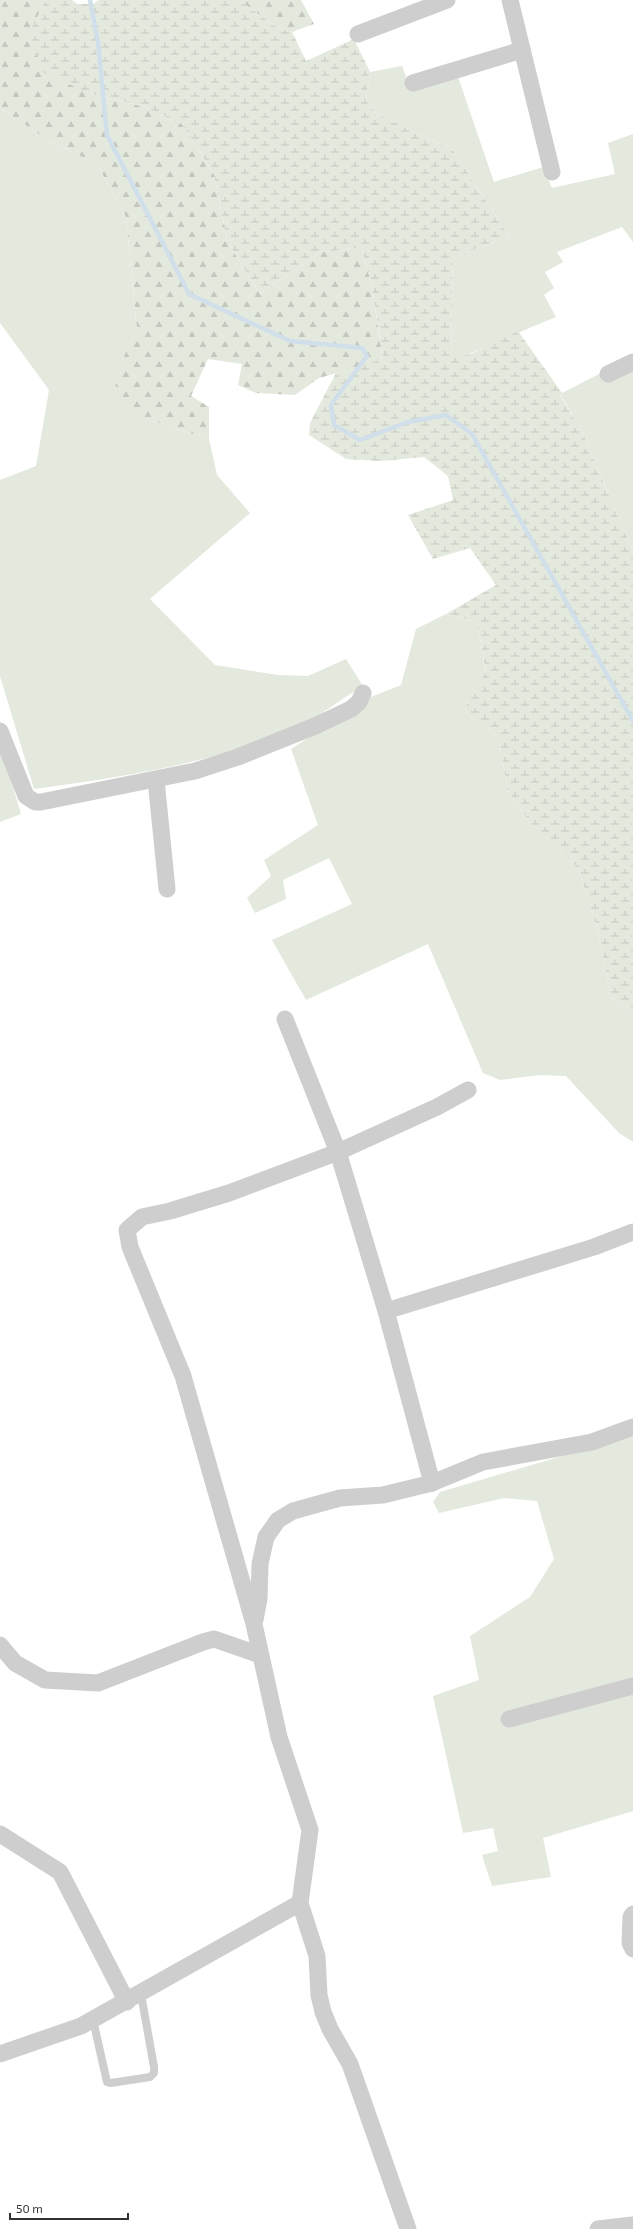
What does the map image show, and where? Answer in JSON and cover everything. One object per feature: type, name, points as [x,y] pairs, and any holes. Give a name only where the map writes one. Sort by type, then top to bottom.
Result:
[{"type":"street","points":[[358,34],[447,0]]},
{"type":"street","points":[[510,0],[552,172]]},
{"type":"street","points":[[413,83],[522,50]]},
{"type":"street","points":[[608,374],[633,362]]},
{"type":"street","points":[[0,731],[23,790],[30,799],[35,802],[156,780],[195,771],[238,757],[315,726],[351,709],[359,702],[362,693]]},
{"type":"street","points":[[156,780],[167,890]]},
{"type":"street","points":[[285,1018],[338,1152],[386,1311],[432,1483]]},
{"type":"street","points":[[408,2229],[350,2064],[330,2029],[323,2012],[319,1995],[317,1956],[300,1903],[310,1830],[279,1737],[254,1624],[183,1376],[130,1247],[127,1230],[142,1217],[170,1211],[229,1193],[338,1152],[437,1107],[468,1090]]},
{"type":"street","points":[[386,1311],[594,1247],[633,1232]]},
{"type":"street","points":[[254,1624],[259,1599],[260,1564],[266,1537],[278,1520],[293,1511],[340,1498],[383,1495],[432,1483],[483,1462],[592,1442],[633,1427]]},
{"type":"street","points":[[0,1645],[15,1663],[45,1680],[98,1683],[214,1639],[260,1655]]},
{"type":"street","points":[[509,1719],[633,1686]]},
{"type":"street","points":[[0,1834],[60,1872],[134,1998]]},
{"type":"street","points":[[0,2054],[81,2026],[93,2020],[300,1903]]},
{"type":"street","points":[[633,1914],[631,1917],[630,1943],[633,1949]]},
{"type":"street","points":[[598,2229],[633,2225]]},
{"type":"lane","points":[[93,2020],[107,2082],[111,2083],[150,2077],[154,2073],[154,2067],[134,1998]]},
{"type":"green space","points":[[0,0],[46,0],[44,3],[91,94],[141,106],[182,124],[214,174],[227,241],[260,294],[321,252],[362,248],[372,287],[383,360],[319,378],[295,395],[256,393],[238,385],[242,364],[208,359],[191,396],[209,407],[209,439],[147,419],[115,395],[117,370],[137,330],[126,217],[97,164],[51,142],[0,108]]},
{"type":"green space","points":[[46,0],[72,0],[77,4],[93,4],[99,0],[239,0],[278,28],[292,32],[306,61],[354,39],[370,72],[366,100],[375,113],[453,150],[509,236],[453,258],[451,359],[473,353],[518,331],[562,393],[560,395],[580,427],[633,551],[633,1017],[611,997],[598,931],[578,868],[529,821],[508,791],[498,737],[463,711],[486,672],[477,622],[446,614],[496,585],[470,548],[433,559],[408,515],[453,500],[448,476],[424,457],[381,461],[346,459],[309,435],[310,423],[336,373],[383,359],[372,287],[362,248],[321,252],[260,294],[227,241],[214,174],[182,124],[141,106],[91,94],[44,73],[29,32]]},
{"type":"green space","points":[[239,0],[301,0],[314,24],[292,32],[278,28]]},
{"type":"green space","points":[[402,66],[410,87],[458,77],[494,182],[543,167],[552,188],[615,174],[608,143],[633,134],[633,242],[622,227],[557,252],[563,262],[545,272],[554,288],[544,295],[556,317],[478,351],[451,360],[453,258],[509,236],[453,150],[375,113],[366,100],[370,72]]},
{"type":"green space","points":[[0,108],[51,142],[97,164],[126,217],[137,331],[117,370],[147,419],[209,439],[217,475],[250,513],[150,599],[215,665],[278,675],[308,676],[346,659],[363,686],[302,725],[262,741],[166,768],[34,789],[0,676],[0,480],[36,466],[49,390],[0,323]]},
{"type":"green space","points":[[605,371],[633,372],[633,551],[580,427],[560,394]]},
{"type":"green space","points":[[446,614],[477,622],[486,673],[463,711],[498,737],[508,791],[529,821],[578,868],[598,931],[611,997],[633,1017],[633,1142],[619,1133],[566,1076],[540,1075],[500,1080],[483,1073],[428,944],[306,1000],[272,940],[352,904],[329,858],[283,880],[286,899],[255,913],[247,898],[271,876],[264,860],[318,825],[291,749],[371,697],[401,685],[416,629]]},
{"type":"green space","points":[[0,744],[21,814],[0,822]]},
{"type":"green space","points":[[633,1435],[633,1811],[543,1838],[551,1877],[492,1886],[482,1855],[498,1851],[493,1828],[463,1833],[433,1696],[479,1680],[470,1636],[530,1597],[554,1559],[537,1501],[504,1498],[439,1513],[433,1502],[440,1492]]},
{"type":"waterway","points":[[90,0],[98,42],[107,135],[189,294],[290,341],[362,348],[367,356],[331,405],[334,425],[360,440],[408,422],[446,415],[472,434],[633,721]]}]
